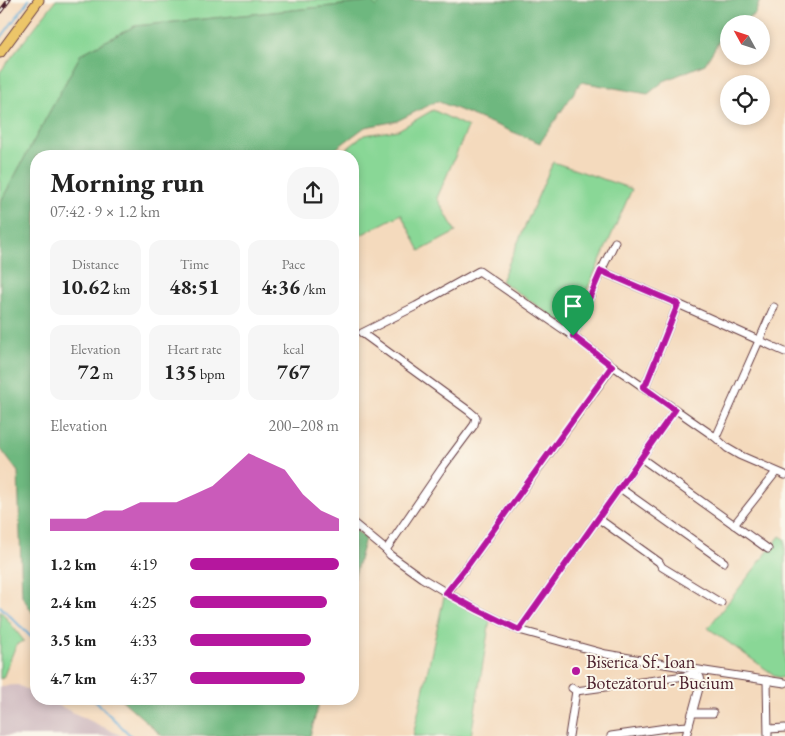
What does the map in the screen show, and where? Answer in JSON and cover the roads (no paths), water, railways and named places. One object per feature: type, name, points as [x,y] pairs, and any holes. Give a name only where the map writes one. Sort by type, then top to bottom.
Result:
[{"type":"main road","points":[[0,53],[40,0]]},
{"type":"street","points":[[573,336],[615,242]]},
{"type":"street","points":[[386,550],[474,425],[476,417],[362,333],[479,271],[573,336],[727,448],[785,476]]},
{"type":"street","points":[[601,271],[785,352]]},
{"type":"street","points":[[643,387],[646,384],[678,304]]},
{"type":"street","points":[[714,437],[718,433],[774,307]]},
{"type":"street","points":[[446,593],[612,366]]},
{"type":"street","points":[[519,630],[675,410]]},
{"type":"street","points":[[641,458],[768,550]]},
{"type":"street","points":[[734,525],[776,472]]},
{"type":"street","points":[[620,488],[724,562]]},
{"type":"street","points":[[598,519],[659,562],[662,567],[721,603]]},
{"type":"street","points":[[359,528],[390,555],[446,593],[519,630],[606,654],[705,672],[785,682]]},
{"type":"street","points":[[569,736],[574,689],[692,675],[700,677],[701,681],[686,736]]},
{"type":"street","points":[[767,680],[769,732],[785,728]]},
{"type":"street","points":[[692,713],[713,713]]},
{"type":"street","points":[[611,736],[689,726]]},
{"type":"waterway","points":[[0,39],[29,0]]},
{"type":"waterway","points":[[0,606],[30,636]]},
{"type":"waterway","points":[[99,705],[131,736]]},
{"type":"railway","points":[[0,12],[9,0]]},
{"type":"place","name":"Biserica Sf. Ioan Botezătorul - Bucium","points":[[576,671]]}]
